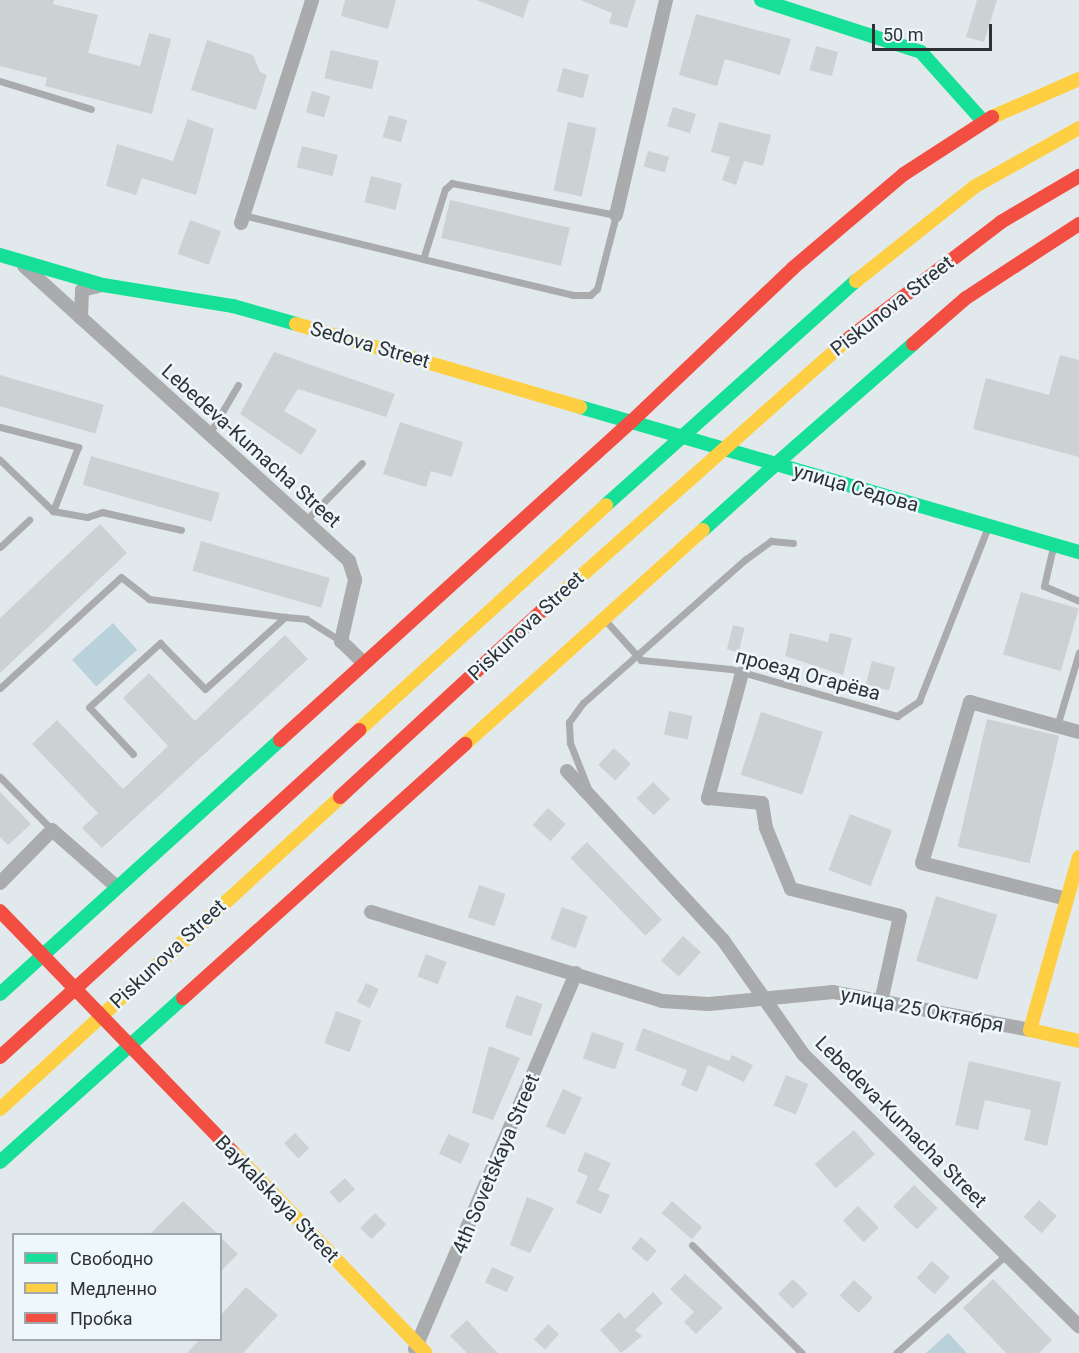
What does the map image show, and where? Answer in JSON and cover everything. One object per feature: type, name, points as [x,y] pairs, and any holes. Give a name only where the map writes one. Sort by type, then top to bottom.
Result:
[{"type":"main road","points":[[761,0],[921,52],[950,78],[983,121]]},
{"type":"main road","points":[[0,994],[633,420],[846,223],[932,152],[983,121],[1079,79]]},
{"type":"main road","name":"Piskunova Street","points":[[0,1057],[830,301],[974,187],[1079,128]]},
{"type":"main road","name":"Piskunova Street","points":[[0,1109],[684,481],[857,331],[1001,222],[1079,176]]},
{"type":"main road","name":"Piskunova Street","points":[[0,1162],[776,464],[966,298],[1079,224]]},
{"type":"main road","points":[[0,255],[103,285]]},
{"type":"main road","name":"Sedova Street","points":[[103,285],[232,306],[633,420]]},
{"type":"main road","name":"улица Седова","points":[[633,420],[1079,552]]},
{"type":"main road","points":[[1030,1030],[1079,857]]},
{"type":"main road","points":[[0,911],[42,954]]},
{"type":"main road","name":"Baykalskaya Street","points":[[42,954],[419,1350]]},
{"type":"main road","name":"улица 25 Октября","points":[[1030,1030],[1079,1041]]},
{"type":"street","points":[[242,219],[312,0]]},
{"type":"street","points":[[616,215],[666,0]]},
{"type":"street","name":"Lebedeva-Kumacha Street","points":[[15,260],[349,561],[355,580],[341,641]]},
{"type":"street","points":[[81,318],[82,290],[103,285]]},
{"type":"street","points":[[341,641],[364,663]]},
{"type":"street","points":[[742,673],[708,798],[762,803],[766,828],[791,889],[900,916],[881,1002]]},
{"type":"street","points":[[1067,899],[922,863],[970,702],[1079,732]]},
{"type":"street","name":"Lebedeva-Kumacha Street","points":[[567,771],[723,940],[803,1054],[1079,1326]]},
{"type":"street","points":[[0,883],[52,830],[117,887]]},
{"type":"street","name":"улица 25 Октября","points":[[371,912],[662,1001],[709,1004],[833,992],[1030,1030]]},
{"type":"street","name":"4th Sovetskaya Street","points":[[419,1350],[576,974]]},
{"type":"lane","points":[[0,81],[91,109]]},
{"type":"lane","points":[[242,219],[423,259],[590,295],[597,289],[616,215],[452,183],[445,189],[423,259]]},
{"type":"lane","points":[[209,434],[238,385]]},
{"type":"lane","points":[[0,427],[78,447],[53,511]]},
{"type":"lane","points":[[0,460],[53,511],[87,518],[102,512],[181,530]]},
{"type":"lane","points":[[305,521],[362,463]]},
{"type":"lane","points":[[0,547],[29,520]]},
{"type":"lane","name":"проезд Огарёва","points":[[638,658],[742,673],[897,716],[919,701],[988,526]]},
{"type":"lane","points":[[591,799],[570,743],[569,722],[746,559],[771,541],[793,543]]},
{"type":"lane","points":[[1053,545],[1044,586],[1079,602]]},
{"type":"lane","points":[[0,688],[121,577],[149,599],[306,619],[341,641]]},
{"type":"lane","points":[[133,754],[89,707],[160,643],[205,689],[285,617]]},
{"type":"lane","points":[[604,619],[638,658]]},
{"type":"lane","points":[[1057,726],[1079,652]]},
{"type":"lane","points":[[0,777],[52,830]]},
{"type":"lane","points":[[692,1245],[802,1353]]},
{"type":"lane","points":[[896,1353],[1007,1254]]},
{"type":"lane","points":[[790,1353],[796,1347]]},
{"type":"shaded area","points":[[113,623],[137,650],[96,687],[72,660]]},
{"type":"shaded area","points":[[948,1333],[967,1353],[926,1353]]},
{"type":"building","points":[[0,0],[54,0],[53,4],[98,15],[88,53],[140,66],[149,33],[171,39],[152,114],[45,86],[47,78],[0,66]]},
{"type":"building","points":[[345,0],[396,0],[388,29],[341,16]]},
{"type":"building","points":[[477,0],[529,0],[523,18]]},
{"type":"building","points":[[580,0],[636,0],[627,28],[609,23],[612,13]]},
{"type":"building","points":[[977,0],[997,0],[984,42],[966,37]]},
{"type":"building","points":[[696,14],[791,39],[780,75],[725,59],[717,86],[679,75]]},
{"type":"building","points":[[207,40],[253,55],[260,72],[267,75],[256,110],[191,90]]},
{"type":"building","points":[[816,46],[838,52],[832,76],[810,70]]},
{"type":"building","points":[[331,50],[379,61],[372,89],[324,78]]},
{"type":"building","points":[[563,68],[589,75],[583,98],[557,91]]},
{"type":"building","points":[[312,91],[330,96],[324,117],[306,112]]},
{"type":"building","points":[[673,107],[696,114],[690,133],[667,126]]},
{"type":"building","points":[[389,115],[407,120],[401,142],[383,137]]},
{"type":"building","points":[[188,119],[214,129],[196,195],[142,178],[136,195],[106,186],[117,144],[173,161]]},
{"type":"building","points":[[568,122],[596,128],[582,196],[553,190]]},
{"type":"building","points":[[719,122],[771,135],[763,166],[744,161],[736,185],[722,180],[730,157],[711,152]]},
{"type":"building","points":[[302,146],[338,155],[333,176],[297,167]]},
{"type":"building","points":[[648,151],[669,157],[665,172],[644,166]]},
{"type":"building","points":[[371,176],[402,184],[396,210],[364,202]]},
{"type":"building","points":[[450,200],[570,228],[561,266],[441,238]]},
{"type":"building","points":[[190,220],[221,231],[209,265],[178,254]]},
{"type":"building","points":[[274,352],[395,394],[386,417],[298,389],[284,411],[317,430],[301,455],[240,414]]},
{"type":"building","points":[[1060,355],[1079,360],[1079,457],[973,429],[986,378],[1049,395]]},
{"type":"building","points":[[0,375],[104,405],[96,434],[0,406]]},
{"type":"building","points":[[400,422],[463,442],[452,477],[431,471],[426,487],[383,474]]},
{"type":"building","points":[[91,456],[220,493],[212,522],[83,485]]},
{"type":"building","points":[[100,524],[127,553],[0,673],[0,618]]},
{"type":"building","points":[[201,541],[330,578],[321,608],[192,571]]},
{"type":"building","points":[[1021,592],[1079,609],[1061,671],[1003,654]]},
{"type":"building","points":[[733,625],[745,628],[739,652],[727,649]]},
{"type":"building","points":[[790,633],[828,642],[830,633],[852,638],[843,675],[785,656]]},
{"type":"building","points":[[285,635],[308,659],[102,848],[82,828],[98,813],[32,744],[57,720],[123,789],[168,746],[123,698],[149,673],[195,721]]},
{"type":"building","points":[[872,661],[895,667],[889,690],[866,684]]},
{"type":"building","points":[[669,711],[692,716],[687,739],[664,734]]},
{"type":"building","points":[[761,712],[823,732],[802,795],[741,775]]},
{"type":"building","points":[[987,719],[1059,736],[1030,863],[958,847]]},
{"type":"building","points":[[614,748],[631,764],[615,781],[598,765]]},
{"type":"building","points":[[653,782],[670,799],[654,815],[637,798]]},
{"type":"building","points":[[0,792],[31,824],[8,845],[0,837]]},
{"type":"building","points":[[548,808],[566,824],[550,841],[533,825]]},
{"type":"building","points":[[850,814],[892,830],[871,886],[828,870]]},
{"type":"building","points":[[587,842],[662,920],[645,936],[570,858]]},
{"type":"building","points":[[479,885],[505,894],[494,926],[468,917]]},
{"type":"building","points":[[936,896],[997,915],[977,980],[916,961]]},
{"type":"building","points":[[562,907],[587,916],[576,948],[550,939]]},
{"type":"building","points":[[683,936],[701,952],[679,977],[661,961]]},
{"type":"building","points":[[426,954],[447,962],[438,984],[417,976]]},
{"type":"building","points":[[366,983],[379,989],[370,1008],[357,1002]]},
{"type":"building","points":[[516,995],[542,1004],[531,1036],[505,1027]]},
{"type":"building","points":[[336,1011],[361,1020],[350,1052],[324,1043]]},
{"type":"building","points":[[643,1028],[729,1061],[732,1055],[753,1065],[744,1082],[708,1065],[697,1092],[681,1085],[687,1070],[635,1050]]},
{"type":"building","points":[[592,1032],[624,1043],[615,1070],[583,1058]]},
{"type":"building","points":[[489,1046],[520,1058],[493,1120],[472,1113]]},
{"type":"building","points":[[969,1061],[1061,1082],[1047,1146],[1024,1140],[1031,1110],[985,1100],[978,1130],[955,1125]]},
{"type":"building","points":[[786,1075],[808,1084],[796,1115],[774,1106]]},
{"type":"building","points":[[563,1089],[582,1098],[565,1135],[546,1126]]},
{"type":"building","points":[[854,1130],[875,1154],[836,1188],[815,1164]]},
{"type":"building","points":[[295,1133],[309,1148],[298,1159],[284,1143]]},
{"type":"building","points":[[448,1134],[470,1144],[461,1164],[439,1154]]},
{"type":"building","points":[[585,1152],[611,1163],[598,1190],[610,1195],[601,1214],[576,1203],[588,1176],[577,1171]]},
{"type":"building","points":[[345,1178],[355,1189],[339,1203],[329,1192]]},
{"type":"building","points":[[914,1185],[938,1208],[917,1230],[893,1207]]},
{"type":"building","points":[[527,1197],[554,1208],[530,1253],[510,1245]]},
{"type":"building","points":[[1039,1200],[1057,1216],[1041,1233],[1024,1217]]},
{"type":"building","points":[[183,1201],[217,1233],[151,1233]]},
{"type":"building","points":[[672,1201],[702,1227],[692,1239],[662,1213]]},
{"type":"building","points":[[858,1206],[879,1228],[864,1242],[843,1221]]},
{"type":"building","points":[[375,1213],[386,1224],[371,1239],[360,1228]]},
{"type":"building","points":[[641,1237],[657,1251],[647,1262],[631,1248]]},
{"type":"building","points":[[222,1239],[238,1254],[222,1270]]},
{"type":"building","points":[[932,1261],[950,1277],[934,1294],[917,1278]]},
{"type":"building","points":[[492,1267],[514,1277],[507,1292],[485,1283]]},
{"type":"building","points":[[685,1274],[723,1308],[696,1334],[684,1322],[694,1312],[670,1289]]},
{"type":"building","points":[[793,1279],[808,1294],[793,1309],[778,1294]]},
{"type":"building","points":[[993,1279],[1052,1340],[1039,1353],[1006,1353],[963,1308]]},
{"type":"building","points":[[854,1280],[873,1298],[859,1313],[840,1295]]},
{"type":"building","points":[[246,1287],[278,1315],[243,1353],[187,1353],[198,1341],[222,1341],[222,1314]]},
{"type":"building","points":[[653,1292],[663,1303],[635,1330],[642,1336],[621,1353],[600,1330],[619,1312],[625,1319]]},
{"type":"building","points":[[467,1320],[498,1353],[467,1353],[450,1336]]},
{"type":"building","points":[[548,1324],[559,1334],[545,1350],[534,1340]]},
{"type":"traffic: fast","points":[[761,0],[921,52],[983,121]]},
{"type":"traffic: fast","points":[[0,255],[103,285],[233,306],[296,324]]},
{"type":"traffic: fast","points":[[606,505],[856,281]]},
{"type":"traffic: fast","points":[[580,407],[776,464],[913,344]]},
{"type":"traffic: fast","points":[[703,530],[776,464],[1079,552]]},
{"type":"traffic: fast","points":[[0,994],[280,740]]},
{"type":"traffic: fast","points":[[0,1162],[183,998]]},
{"type":"traffic: slow","points":[[992,117],[1079,79]]},
{"type":"traffic: slow","points":[[856,281],[974,187],[1079,128]]},
{"type":"traffic: slow","points":[[296,324],[580,407]]},
{"type":"traffic: slow","points":[[544,609],[849,338]]},
{"type":"traffic: slow","points":[[359,730],[606,505]]},
{"type":"traffic: slow","points":[[465,744],[703,530]]},
{"type":"traffic: slow","points":[[0,1109],[340,797]]},
{"type":"traffic: slow","points":[[1079,857],[1030,1030],[1079,1041]]},
{"type":"traffic: slow","points":[[232,1151],[426,1353]]},
{"type":"traffic: jam","points":[[633,420],[793,268],[904,174],[992,117]]},
{"type":"traffic: jam","points":[[849,338],[1001,222],[1079,176]]},
{"type":"traffic: jam","points":[[913,344],[966,298],[1079,224]]},
{"type":"traffic: jam","points":[[280,740],[633,420]]},
{"type":"traffic: jam","points":[[340,797],[544,609]]},
{"type":"traffic: jam","points":[[0,1057],[359,730]]},
{"type":"traffic: jam","points":[[183,998],[465,744]]},
{"type":"traffic: jam","points":[[0,911],[232,1151]]}]
